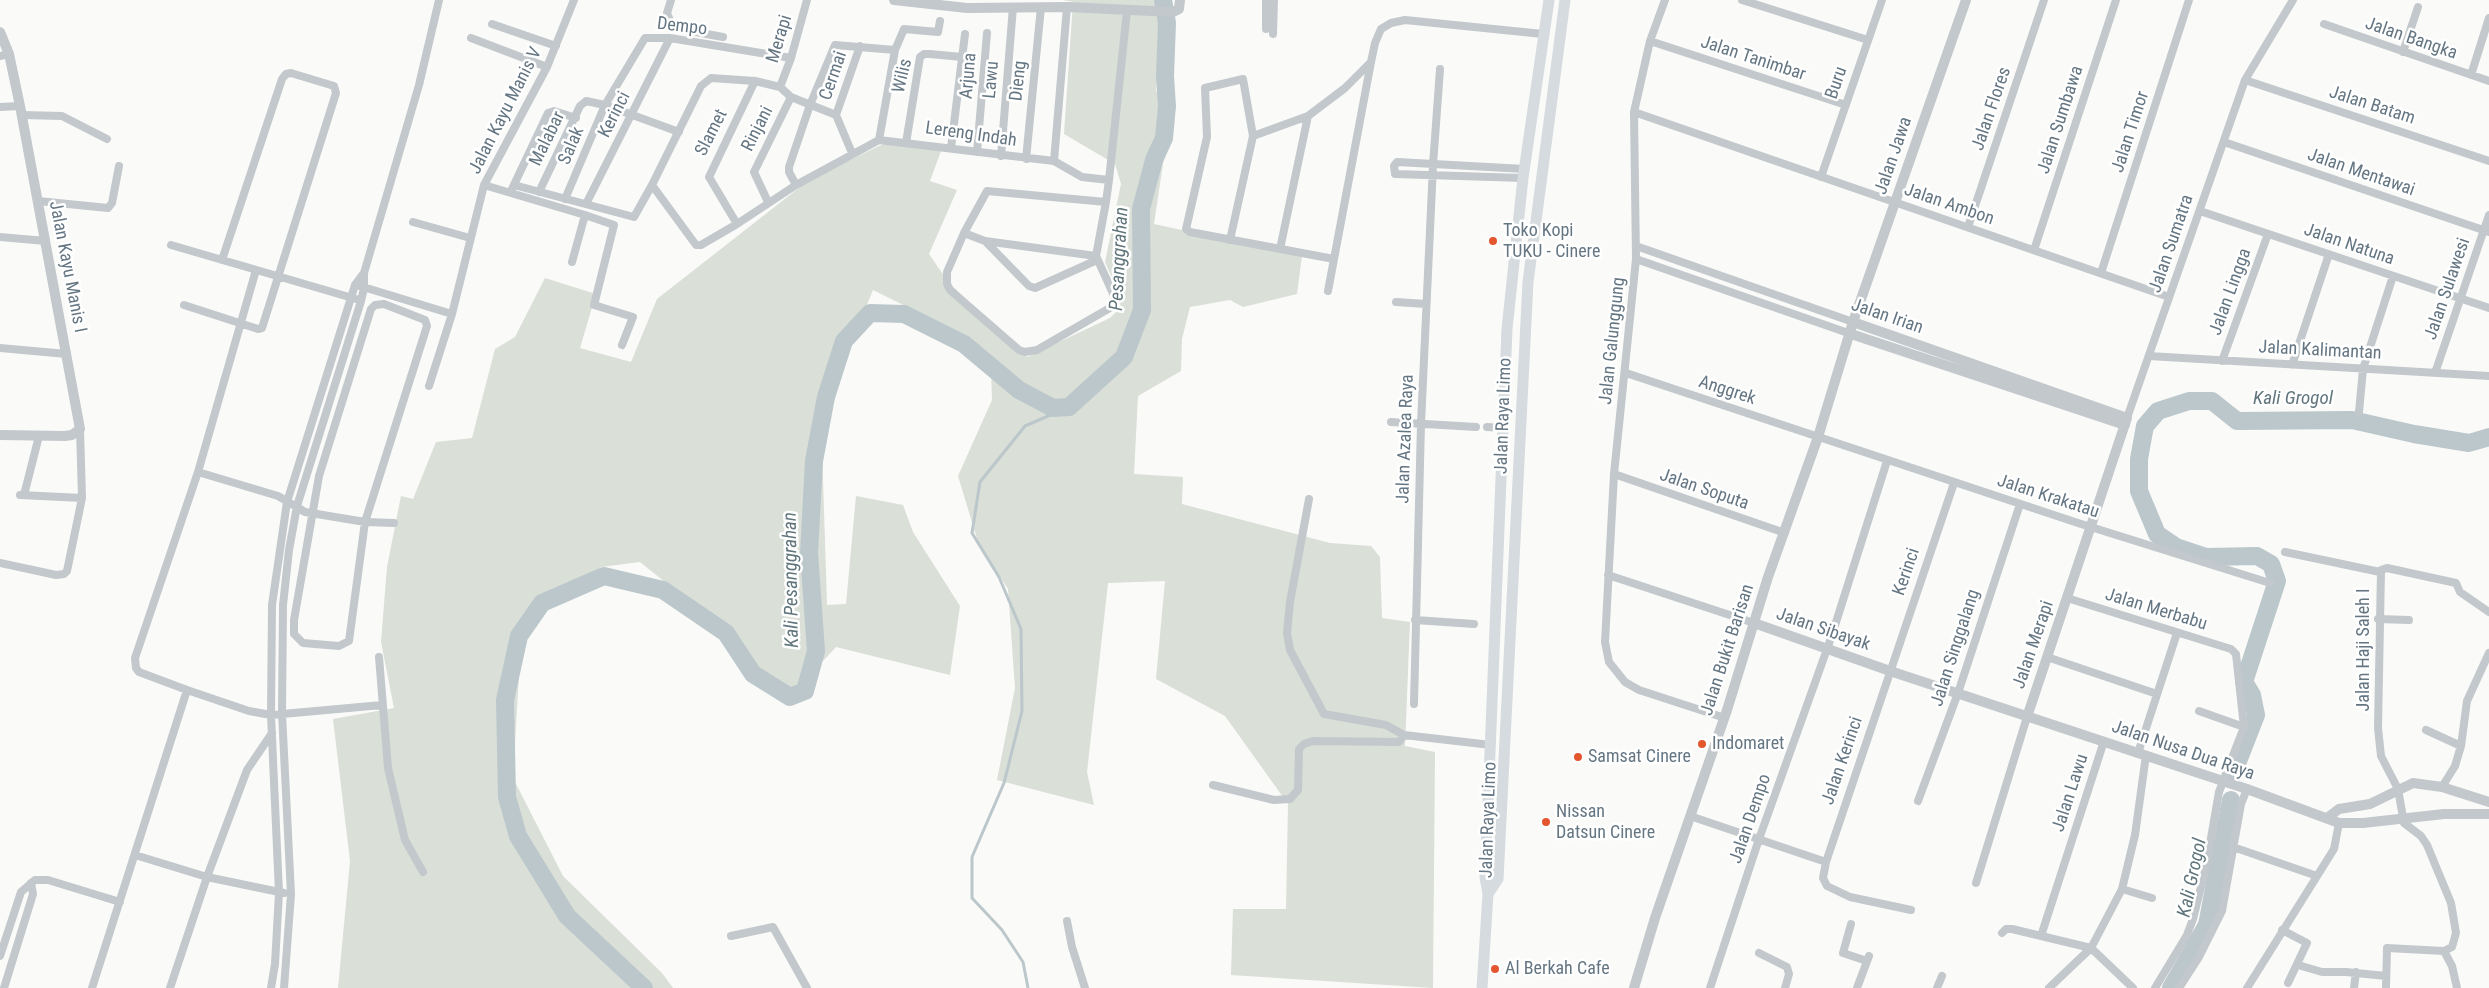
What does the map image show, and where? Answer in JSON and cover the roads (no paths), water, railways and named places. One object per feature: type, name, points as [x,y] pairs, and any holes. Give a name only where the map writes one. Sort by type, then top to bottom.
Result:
[{"type":"main road","name":"Jalan Raya Limo","points":[[1488,894],[1485,877],[1510,288],[1549,0]]},
{"type":"main road","name":"Jalan Raya Limo","points":[[1488,894],[1498,879],[1528,282],[1565,0]]},
{"type":"main road","points":[[1503,452],[1519,453]]},
{"type":"main road","points":[[1492,716],[1505,716]]},
{"type":"main road","points":[[1482,988],[1488,894]]},
{"type":"street","points":[[284,988],[290,894],[282,713],[283,605],[297,506],[361,301],[364,288],[364,274],[419,85],[440,0]]},
{"type":"street","name":"Jalan Kayu Manis V","points":[[429,386],[452,314],[484,185],[548,66],[574,0]]},
{"type":"street","points":[[671,0],[667,13],[672,26],[723,37]]},
{"type":"street","name":"Merapi","points":[[780,87],[791,58],[808,0]]},
{"type":"street","points":[[894,0],[968,8],[1067,7],[1173,12],[1179,9],[1180,0]]},
{"type":"street","points":[[1266,0],[1266,29]]},
{"type":"street","points":[[1273,34],[1274,0]]},
{"type":"street","name":"Jalan Galunggung","points":[[1665,0],[1650,41],[1634,112],[1636,259],[1626,374],[1614,474],[1606,652],[1612,668],[1625,682],[1639,690],[1725,718]]},
{"type":"street","points":[[1742,0],[1868,40]]},
{"type":"street","name":"Buru","points":[[1821,176],[1882,0]]},
{"type":"street","name":"Jalan Jawa","points":[[1854,322],[1966,0]]},
{"type":"street","name":"Jalan Flores","points":[[1968,227],[2044,0]]},
{"type":"street","name":"Jalan Sumbawa","points":[[2034,250],[2116,0]]},
{"type":"street","name":"Jalan Timor","points":[[2101,273],[2189,0]]},
{"type":"street","name":"Jalan Sumatra","points":[[2126,422],[2245,80],[2294,0]]},
{"type":"street","name":"Lawu","points":[[1001,156],[1013,7]]},
{"type":"street","name":"Dieng","points":[[1026,159],[1041,7]]},
{"type":"street","points":[[1054,162],[1067,7]]},
{"type":"street","points":[[2403,52],[2418,7]]},
{"type":"street","points":[[1106,202],[990,190],[985,192],[947,272],[947,284],[950,290],[1019,350],[1025,352],[1037,350],[1115,305],[1116,300],[1097,258],[1106,202],[1109,180],[1126,11]]},
{"type":"street","points":[[2471,75],[2489,18]]},
{"type":"street","points":[[652,185],[696,245],[701,245],[796,185],[879,140],[895,50],[904,29],[938,32],[940,21]]},
{"type":"street","points":[[1328,291],[1371,62],[1380,31],[1388,24],[1400,21],[1543,34]]},
{"type":"street","points":[[492,24],[556,46]]},
{"type":"street","name":"Jalan Bangka","points":[[2324,24],[2489,81]]},
{"type":"street","name":"Jalan Kayu Manis I","points":[[0,32],[4,55],[21,111],[80,429]]},
{"type":"street","name":"Arjuna","points":[[977,152],[987,33]]},
{"type":"street","points":[[951,148],[965,34]]},
{"type":"street","name":"Dempo","points":[[606,105],[642,41],[650,36],[791,58]]},
{"type":"street","points":[[472,38],[548,66]]},
{"type":"street","name":"Kerinci","points":[[586,204],[670,38]]},
{"type":"street","name":"Jalan Tanimbar","points":[[1650,41],[1846,105]]},
{"type":"street","points":[[796,185],[789,172],[789,167],[810,105],[835,45],[895,50]]},
{"type":"street","name":"Cermai","points":[[836,115],[860,46]]},
{"type":"street","name":"Wilis","points":[[906,142],[920,57],[924,54],[962,57]]},
{"type":"street","points":[[1253,136],[1308,116],[1345,88],[1371,62]]},
{"type":"street","name":"Jalan Azalea Raya","points":[[1414,704],[1421,424],[1433,165],[1440,69]]},
{"type":"street","points":[[184,305],[260,330],[336,93],[334,86],[291,73],[286,74],[282,79],[222,260]]},
{"type":"street","points":[[514,185],[634,217],[706,79],[719,78],[755,81],[780,87],[791,97],[836,115],[852,154]]},
{"type":"street","points":[[1230,240],[1253,136],[1243,79],[1205,88],[1207,137],[1185,226],[1190,232],[1230,240],[1334,259]]},
{"type":"street","name":"Jalan Batam","points":[[2245,80],[2489,161]]},
{"type":"street","name":"Slamet","points":[[737,224],[709,177],[710,171],[755,81]]},
{"type":"street","name":"Rinjani","points":[[768,202],[754,172],[791,97]]},
{"type":"street","name":"Malabar","points":[[539,192],[576,118],[580,106],[586,101],[606,105]]},
{"type":"street","points":[[606,105],[679,132]]},
{"type":"street","name":"Salak","points":[[565,199],[606,105]]},
{"type":"street","points":[[0,107],[62,116],[107,139]]},
{"type":"street","points":[[510,194],[548,113],[554,111],[576,118]]},
{"type":"street","name":"Jalan Ambon","points":[[1634,112],[2169,297]]},
{"type":"street","points":[[1280,249],[1308,116]]},
{"type":"street","name":"Lereng Indah","points":[[879,140],[1054,162],[1082,177],[1109,180]]},
{"type":"street","name":"Jalan Mentawai","points":[[2224,142],[2486,231]]},
{"type":"street","points":[[1397,162],[1524,174],[1433,176],[1395,174],[1394,166],[1397,162]]},
{"type":"street","points":[[38,201],[108,208],[112,202],[119,166]]},
{"type":"street","points":[[484,185],[614,225],[594,305],[633,316],[622,345]]},
{"type":"street","name":"Jalan Natuna","points":[[2200,211],[2489,308]]},
{"type":"street","name":"Jalan Sulawesi","points":[[2435,373],[2460,298],[2486,231],[2489,214]]},
{"type":"street","points":[[572,262],[585,215]]},
{"type":"street","points":[[412,222],[470,238]]},
{"type":"street","points":[[964,233],[985,242],[1097,258]]},
{"type":"street","name":"Jalan Lingga","points":[[2222,361],[2268,234]]},
{"type":"street","points":[[0,237],[46,241]]},
{"type":"street","points":[[985,242],[1029,286],[1036,288],[1097,258]]},
{"type":"street","points":[[171,245],[361,301]]},
{"type":"street","name":"Jalan Irian","points":[[1636,246],[1854,322],[2126,422]]},
{"type":"street","points":[[2292,365],[2329,254]]},
{"type":"street","name":"Jalan Irian","points":[[1636,259],[1851,334],[2126,422]]},
{"type":"street","points":[[256,270],[198,472],[135,662],[139,672],[249,711],[271,715],[382,705]]},
{"type":"street","points":[[271,988],[275,964],[279,893],[271,715],[272,605],[287,502],[355,285],[364,274]]},
{"type":"street","points":[[2359,412],[2363,369],[2393,276]]},
{"type":"street","points":[[355,285],[452,314]]},
{"type":"street","points":[[1396,302],[1426,304]]},
{"type":"street","points":[[384,304],[425,320],[427,326],[365,522],[349,641],[339,646],[303,644],[294,634],[294,620],[320,476],[372,309],[375,305],[384,304]]},
{"type":"street","name":"Jalan Bukit Barisan","points":[[1634,988],[1655,918],[1725,718],[1754,623],[1818,438],[1854,322]]},
{"type":"street","points":[[0,348],[67,354]]},
{"type":"street","name":"Jalan Kalimantan","points":[[2149,356],[2489,376]]},
{"type":"street","name":"Anggrek","points":[[1626,374],[1818,438]]},
{"type":"street","points":[[1391,422],[1476,426]]},
{"type":"street","name":"Jalan Merapi","points":[[1976,883],[2027,717],[2126,422]]},
{"type":"street","points":[[1487,427],[1503,428]]},
{"type":"street","points":[[0,435],[72,435],[80,429]]},
{"type":"street","points":[[0,563],[56,575],[64,574],[67,571],[82,498],[80,429]]},
{"type":"street","points":[[39,436],[22,495],[82,498]]},
{"type":"street","name":"Jalan Krakatau","points":[[1818,438],[2090,527],[2270,583]]},
{"type":"street","name":"Jalan Dempo","points":[[1710,988],[1759,839],[1826,648],[1887,461]]},
{"type":"street","points":[[198,472],[278,496],[305,512],[365,522],[394,523]]},
{"type":"street","name":"Jalan Soputa","points":[[1614,474],[1785,533]]},
{"type":"street","name":"Kerinci","points":[[1890,671],[1954,482]]},
{"type":"street","points":[[1309,499],[1290,602],[1287,633],[1290,650],[1324,714],[1386,725],[1404,735],[1491,745]]},
{"type":"street","name":"Jalan Singgalang","points":[[1918,801],[1958,693],[2020,504]]},
{"type":"street","points":[[2285,552],[2380,572]]},
{"type":"street","name":"Jalan Haji Saleh I","points":[[2402,818],[2398,789],[2384,763],[2380,746],[2378,619],[2380,572],[2383,568],[2387,568],[2456,583],[2460,592],[2489,612]]},
{"type":"street","name":"Jalan Sibayak","points":[[1608,575],[2027,717]]},
{"type":"street","name":"Jalan Merbabu","points":[[2067,598],[2235,652],[2244,727]]},
{"type":"street","points":[[2378,619],[2409,620]]},
{"type":"street","points":[[1416,620],[1474,624]]},
{"type":"street","points":[[2049,988],[2091,948],[2122,889],[2135,835],[2142,754],[2157,694],[2177,633]]},
{"type":"street","points":[[379,657],[388,768],[397,814],[405,840],[423,872]]},
{"type":"street","points":[[2047,657],[2157,694]]},
{"type":"street","points":[[2442,787],[2454,766],[2461,746],[2468,702],[2488,657]]},
{"type":"street","name":"Jalan Kerinci","points":[[1826,862],[1890,671]]},
{"type":"street","points":[[92,988],[187,690]]},
{"type":"street","points":[[2155,988],[2187,935],[2193,918],[2206,867],[2222,781],[2244,727],[2199,711]]},
{"type":"street","name":"Jalan Nusa Dua Raya","points":[[2027,717],[2247,789],[2339,823],[2486,813]]},
{"type":"street","points":[[2426,730],[2461,746]]},
{"type":"street","points":[[170,988],[207,877],[247,770],[272,733]]},
{"type":"street","points":[[1213,785],[1274,800],[1290,799],[1298,790],[1299,749],[1304,744],[1312,741],[1399,742],[1404,735]]},
{"type":"street","name":"Jalan Lawu","points":[[2041,936],[2104,741]]},
{"type":"street","points":[[2327,818],[2339,809],[2370,804],[2398,789],[2418,782],[2489,801],[2486,813]]},
{"type":"street","points":[[2179,988],[2199,957],[2222,911],[2241,804],[2247,789]]},
{"type":"street","points":[[1690,816],[1826,862],[1824,882],[1833,890],[1858,900],[1911,910]]},
{"type":"street","points":[[2386,988],[2387,948],[2444,951],[2452,947],[2456,933],[2451,903],[2424,840],[2406,826],[2402,818]]},
{"type":"street","points":[[2247,988],[2334,849],[2339,823]]},
{"type":"street","points":[[2233,847],[2317,876]]},
{"type":"street","points":[[135,855],[207,877],[290,894]]},
{"type":"street","points":[[0,956],[19,897],[24,888],[37,879],[48,880],[120,902]]},
{"type":"street","points":[[4,988],[33,894],[31,883]]},
{"type":"street","points":[[2122,889],[2152,898]]},
{"type":"street","points":[[1068,921],[1074,955],[1085,988]]},
{"type":"street","points":[[1851,924],[1843,953],[1868,958],[1857,988]]},
{"type":"street","points":[[730,936],[772,927],[807,988]]},
{"type":"street","points":[[2002,933],[2006,929],[2012,928],[2091,948],[2133,988]]},
{"type":"street","points":[[2282,930],[2307,942],[2298,965],[2288,983]]},
{"type":"street","points":[[2444,951],[2452,966],[2457,988]]},
{"type":"street","points":[[1759,953],[1787,967],[1789,974],[1785,988]]},
{"type":"street","points":[[2298,965],[2322,972],[2356,972],[2386,976]]},
{"type":"street","points":[[2354,988],[2356,972]]},
{"type":"street","points":[[1938,988],[1942,976]]},
{"type":"waterway","name":"Kali Pesanggrahan","points":[[644,988],[567,916],[518,836],[507,797],[505,700],[519,636],[542,603],[604,576],[663,590],[726,633],[753,674],[790,697],[805,691],[816,651],[809,553],[814,461],[826,397],[844,341],[870,313],[904,314],[964,344],[1019,390],[1053,408],[1069,407],[1124,357],[1142,310],[1141,209],[1154,160],[1164,138],[1167,106],[1165,76],[1167,23],[1163,0]]},
{"type":"waterway","name":"Kali Grogol","points":[[2233,774],[2256,715],[2252,695],[2244,682],[2277,581],[2271,564],[2257,556],[2206,557],[2176,547],[2157,534],[2139,491],[2139,459],[2145,426],[2158,411],[2189,401],[2212,401],[2237,421],[2352,420],[2414,434],[2469,443],[2489,437]]},
{"type":"waterway","points":[[1028,988],[1023,962],[1002,930],[972,898],[972,857],[1004,783],[1022,711],[1021,629],[999,577],[972,533],[980,482],[1025,426],[1069,407]]},
{"type":"waterway","name":"Kali Grogol","points":[[2171,988],[2207,925],[2231,800]]},
{"type":"place","name":"Toko Kopi TUKU - Cinere","points":[[1493,241]]},
{"type":"place","name":"Indomaret","points":[[1702,744]]},
{"type":"place","name":"Samsat Cinere","points":[[1578,757]]},
{"type":"place","name":"Nissan Datsun Cinere","points":[[1546,822]]},
{"type":"place","name":"Al Berkah Cafe","points":[[1495,969]]},
{"type":"water label","name":"Pesanggrahan","points":[[1120,259]]}]
